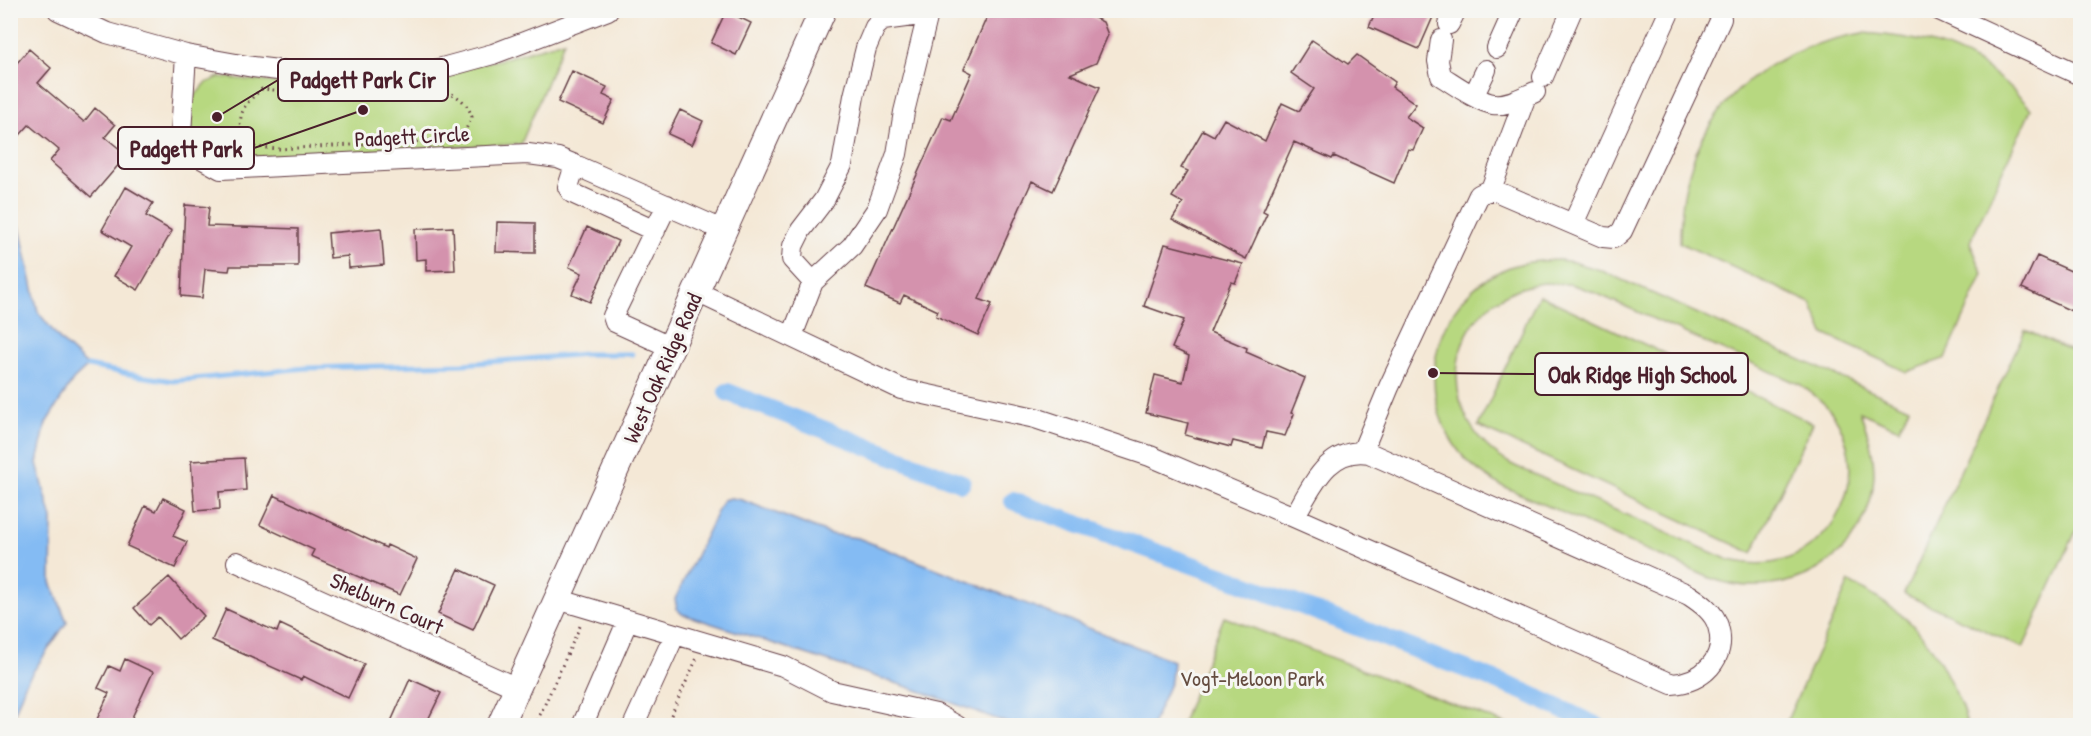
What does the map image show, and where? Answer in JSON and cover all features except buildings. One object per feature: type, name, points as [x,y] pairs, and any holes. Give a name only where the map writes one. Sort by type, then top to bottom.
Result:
[{"type":"main road","name":"West Oak Ridge Road","points":[[500,726],[823,10]]},
{"type":"street","points":[[58,10],[107,33],[186,56],[345,78],[420,74],[493,54],[608,10]]},
{"type":"street","points":[[1497,48],[1514,10]]},
{"type":"street","points":[[1362,452],[1389,387],[1479,195],[1491,189],[1572,10]]},
{"type":"street","points":[[1573,224],[1670,10]]},
{"type":"street","points":[[1491,189],[1603,237],[1614,238],[1622,231],[1721,18],[1720,10]]},
{"type":"street","points":[[1939,10],[2080,75]]},
{"type":"street","points":[[792,336],[813,282],[852,246],[877,209],[897,154],[904,112],[928,12],[883,20],[875,27],[870,38],[854,96],[842,165],[824,200],[801,230],[793,246],[792,259],[813,282]]},
{"type":"street","points":[[1449,25],[1438,61],[1442,76],[1474,96],[1493,104],[1513,101],[1535,88]]},
{"type":"street","name":"Padgett Circle","points":[[186,56],[181,134],[192,153],[220,169],[528,154],[558,158],[725,231]]},
{"type":"street","points":[[1474,96],[1486,70]]},
{"type":"street","points":[[575,165],[568,187],[572,193],[655,231]]},
{"type":"street","points":[[667,205],[613,316],[615,322],[672,348]]},
{"type":"street","points":[[697,292],[901,389],[1035,418],[1150,456],[1672,684],[1694,680],[1705,674],[1718,652],[1720,640],[1718,626],[1701,603],[1689,595],[1369,453],[1357,451],[1343,454],[1329,464],[1294,517]]},
{"type":"street","name":"Shelburn Court","points":[[237,562],[517,688]]},
{"type":"street","points":[[557,599],[783,666],[832,692],[936,714],[957,726]]},
{"type":"street","points":[[582,726],[627,620]]},
{"type":"street","points":[[633,726],[675,634]]},
{"type":"path","points":[[429,88],[441,89],[468,105],[471,117],[466,129],[453,138],[278,149],[256,147],[241,136],[239,122],[243,109],[262,89],[346,95],[384,95],[429,88]]},
{"type":"path","points":[[535,726],[587,608]]},
{"type":"path","points":[[666,726],[704,643]]},
{"type":"green space","points":[[1863,33],[1913,39],[1956,52],[1994,74],[2031,109],[1970,242],[1983,274],[1946,358],[1907,372],[1824,334],[1811,303],[1680,243],[1683,201],[1692,163],[1708,129],[1728,100],[1755,76],[1786,57],[1822,43]]},
{"type":"green space","points":[[564,41],[521,144],[238,158],[215,155],[203,146],[194,135],[189,121],[192,99],[206,83],[219,77],[352,87],[499,60]]},
{"type":"green space","points":[[1559,260],[1600,270],[1909,408],[1899,429],[1860,412],[1870,443],[1874,475],[1869,505],[1858,530],[1841,552],[1819,569],[1794,580],[1767,586],[1738,585],[1710,578],[1500,485],[1467,460],[1458,450],[1444,426],[1436,400],[1434,374],[1438,348],[1447,323],[1462,301],[1481,283],[1505,269],[1518,264]],"holes":[[[1543,283],[1570,284],[1591,291],[1801,385],[1814,394],[1832,413],[1843,434],[1849,456],[1849,478],[1845,499],[1836,519],[1822,536],[1805,550],[1777,562],[1756,564],[1729,560],[1515,466],[1487,446],[1468,420],[1458,392],[1458,362],[1467,335],[1484,311],[1509,293]]]},
{"type":"green space","points":[[1539,295],[1813,423],[1752,553],[1478,426]]},
{"type":"green space","points":[[2025,330],[2080,355],[2080,522],[2023,648],[1904,594]]},
{"type":"green space","points":[[1849,582],[1882,601],[1919,631],[1939,659],[1962,707],[1967,725],[1785,725]]},
{"type":"green space","name":"Vogt-Meloon Park","points":[[1224,617],[1508,725],[1181,725]]},
{"type":"water","points":[[11,219],[20,228],[38,312],[61,341],[88,366],[73,380],[46,423],[37,463],[52,519],[51,582],[67,622],[26,682],[11,723]]},
{"type":"water","points":[[731,498],[742,500],[830,534],[858,538],[1173,661],[1171,681],[1152,725],[1013,725],[920,691],[682,614],[677,609],[675,599],[723,500]]},
{"type":"waterway","points":[[88,366],[173,381],[306,368],[463,364],[586,354],[632,354]]},
{"type":"waterway","points":[[727,392],[962,483]]},
{"type":"waterway","points":[[1013,501],[1232,579],[1523,691],[1597,726]]},
{"type":"place","name":"Padgett Park","points":[[363,110]]},
{"type":"place","name":"Padgett Park Cir","points":[[217,117]]},
{"type":"place","name":"Oak Ridge High School","points":[[1433,373]]}]
